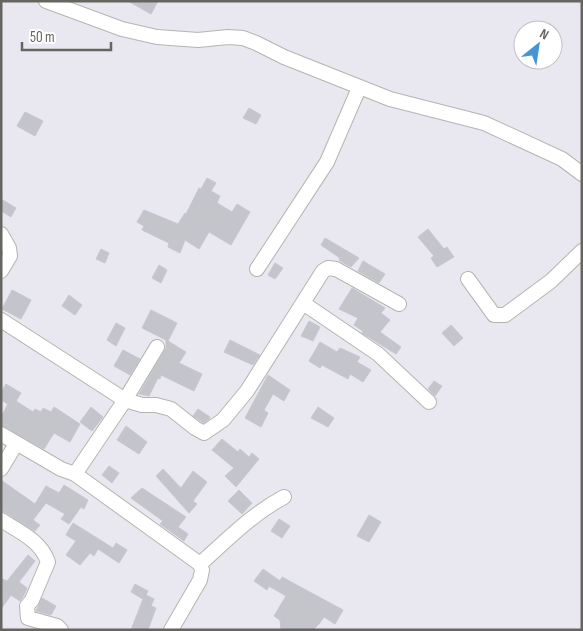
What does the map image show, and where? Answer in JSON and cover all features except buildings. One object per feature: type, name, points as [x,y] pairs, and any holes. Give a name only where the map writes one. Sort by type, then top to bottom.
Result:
[{"type":"street","points":[[55,3],[122,29],[157,36],[198,40],[228,37],[243,38],[359,88],[390,99],[484,123],[562,159],[582,174]]},
{"type":"street","points":[[257,270],[328,162],[359,88]]},
{"type":"street","points":[[1,234],[9,248],[10,256],[1,271]]},
{"type":"street","points":[[468,279],[494,315],[505,315],[551,281],[582,251]]},
{"type":"street","points":[[1,320],[125,400],[142,405],[171,409],[204,433],[223,420],[247,391],[323,271],[328,268],[336,269],[399,304]]},
{"type":"street","points":[[303,303],[378,354],[430,402]]},
{"type":"street","points":[[75,474],[125,400],[157,347]]},
{"type":"street","points":[[1,434],[62,469],[75,474],[200,564],[202,570],[200,580],[171,630]]},
{"type":"street","points":[[1,469],[16,444]]},
{"type":"street","points":[[200,564],[265,507],[284,497]]},
{"type":"street","points":[[1,520],[34,541],[45,554],[48,562],[32,600],[27,606],[28,618],[57,626],[61,630]]}]
